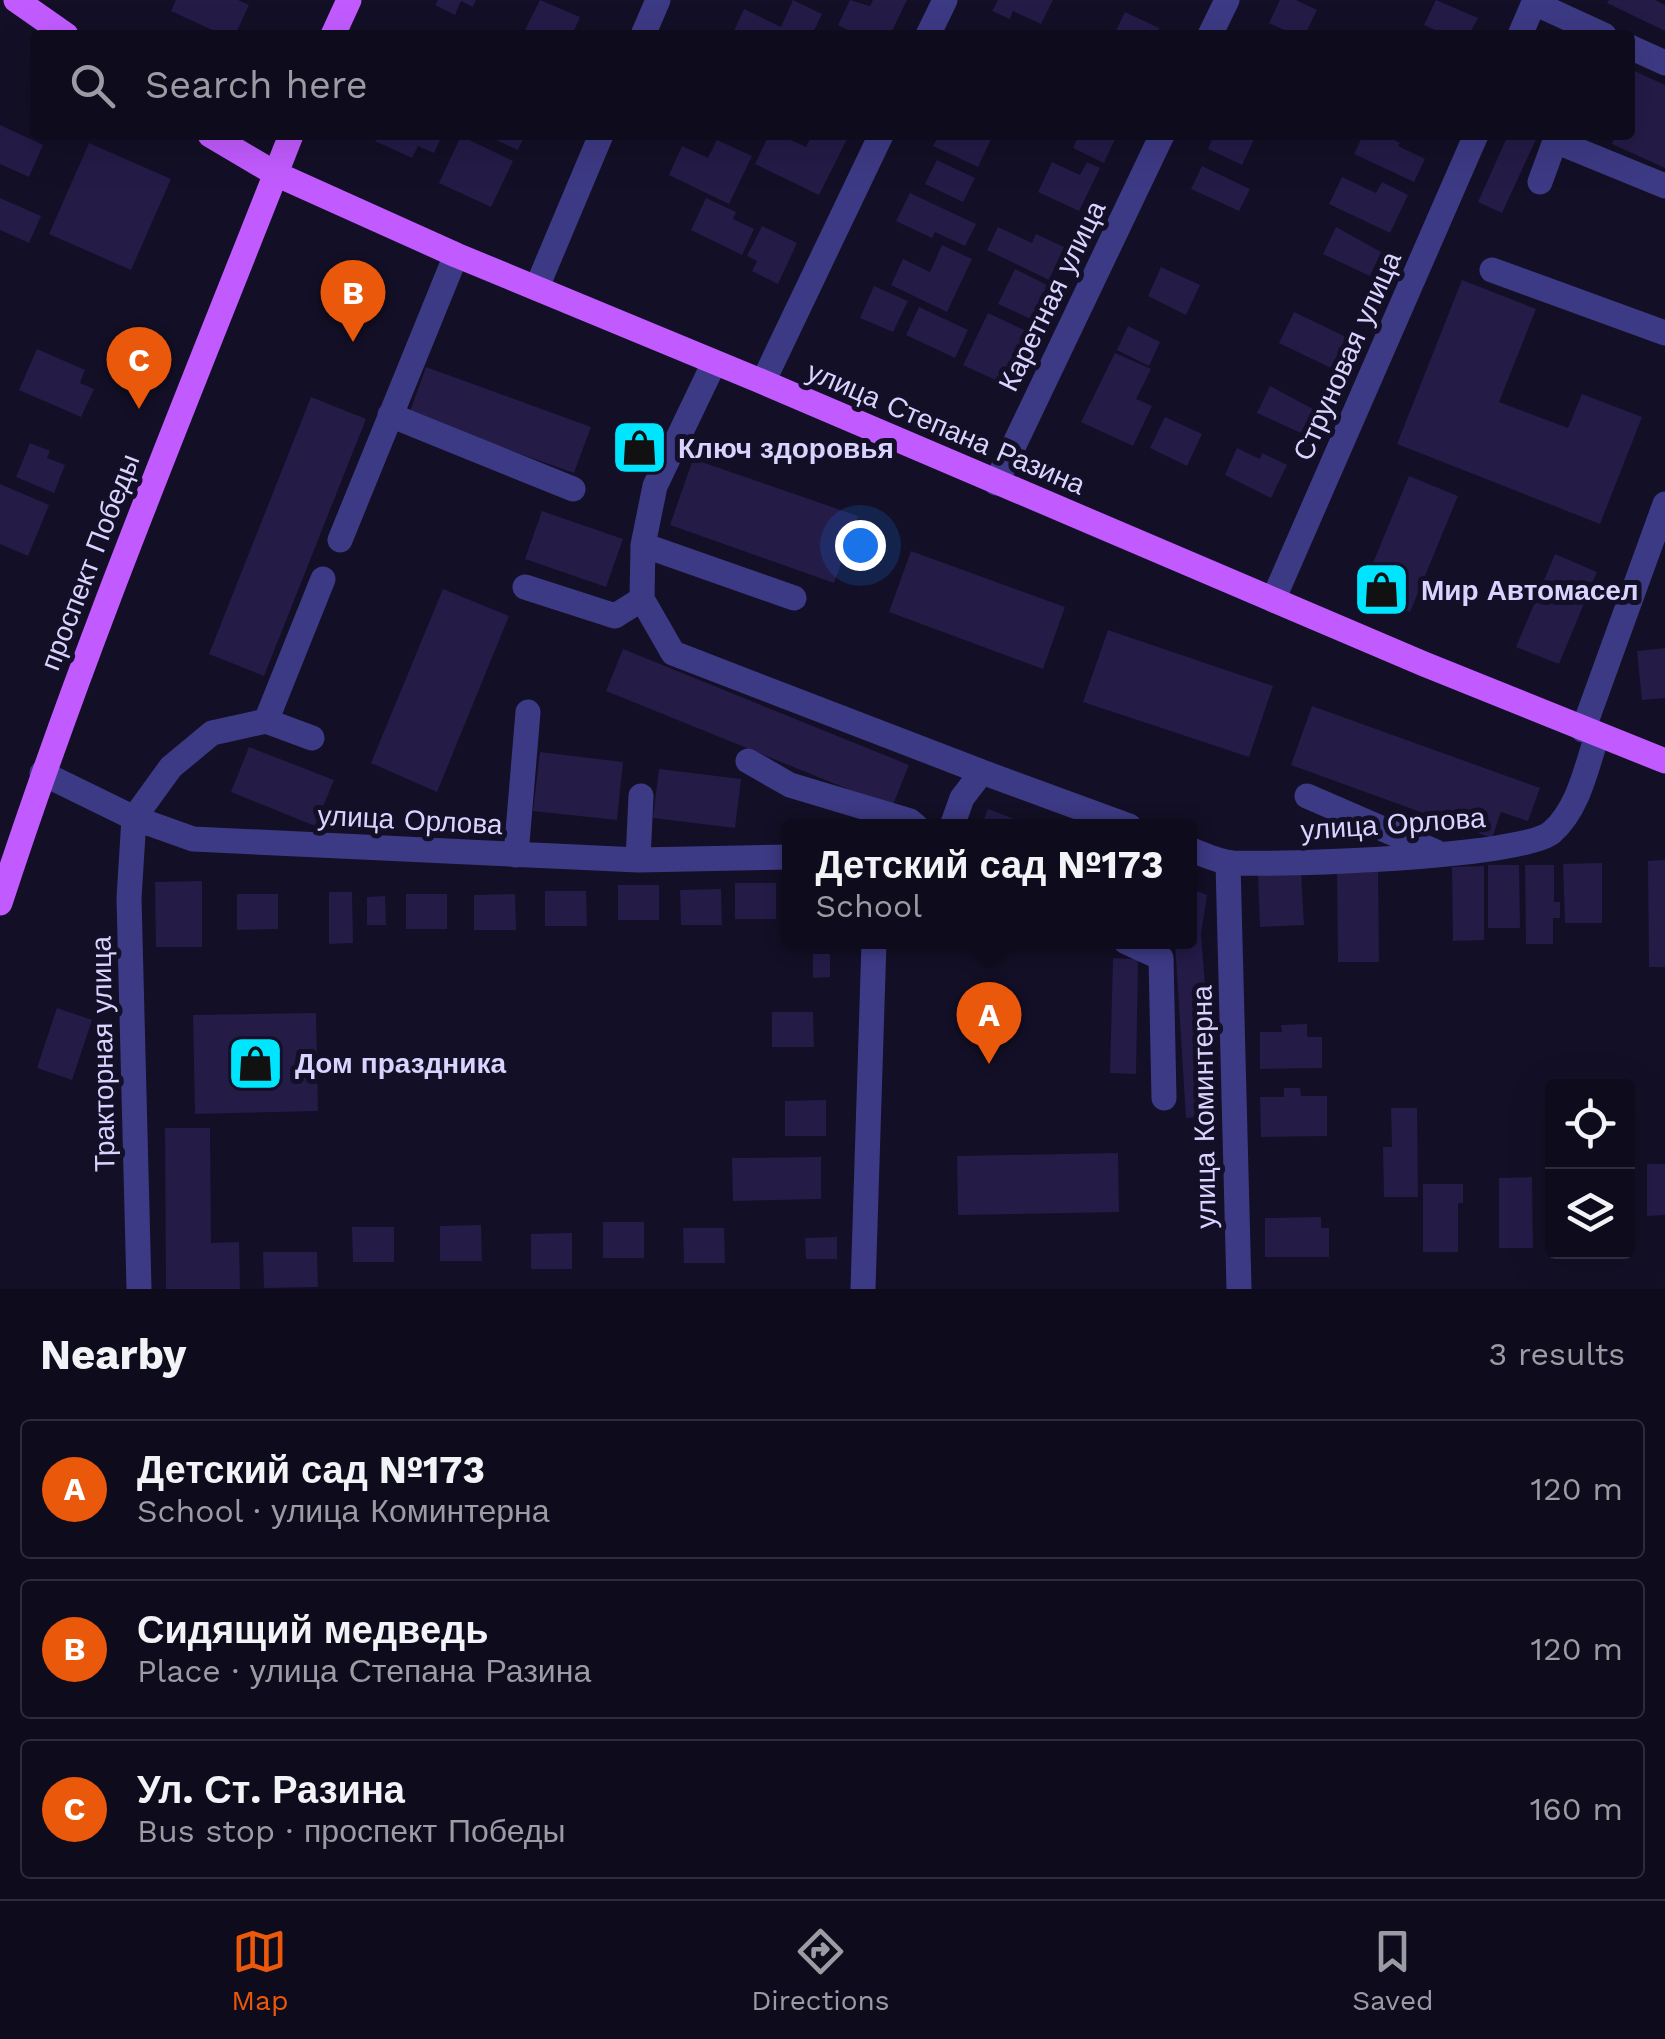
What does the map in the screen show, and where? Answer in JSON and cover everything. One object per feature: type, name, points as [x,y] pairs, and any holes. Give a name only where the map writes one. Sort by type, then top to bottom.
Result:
[{"type":"main road","points":[[16,0],[59,30]]},
{"type":"main road","points":[[335,30],[348,0]]},
{"type":"main road","name":"улица Степана Разина","points":[[218,140],[276,174],[456,255],[1590,733],[1665,760]]},
{"type":"main road","name":"проспект Победы","points":[[0,903],[42,774],[156,472],[290,140]]},
{"type":"street","points":[[645,30],[658,0]]},
{"type":"street","points":[[930,30],[945,0]]},
{"type":"street","points":[[1212,30],[1227,0]]},
{"type":"street","points":[[1522,30],[1535,1],[1594,30]]},
{"type":"street","points":[[1635,49],[1665,63]]},
{"type":"street","points":[[537,287],[599,140]]},
{"type":"street","points":[[763,382],[879,140]]},
{"type":"street","name":"Каретная улица","points":[[996,483],[1160,140]]},
{"type":"street","name":"Струновая улица","points":[[1273,600],[1474,140]]},
{"type":"street","points":[[1540,182],[1555,141],[1665,186]]},
{"type":"street","points":[[340,540],[456,255]]},
{"type":"street","points":[[1492,270],[1665,333]]},
{"type":"street","points":[[714,364],[655,486],[643,544],[642,600],[673,654],[1110,819]]},
{"type":"street","points":[[390,416],[574,489]]},
{"type":"street","name":"улица Орлова","points":[[1197,851],[1228,863],[1445,856],[1514,846],[1550,834],[1576,800],[1590,733],[1665,504]]},
{"type":"street","points":[[643,544],[794,598]]},
{"type":"street","points":[[266,721],[323,580]]},
{"type":"street","points":[[525,587],[615,616],[642,600]]},
{"type":"street","points":[[516,856],[528,712]]},
{"type":"street","points":[[134,818],[170,767],[212,733],[266,721],[312,738]]},
{"type":"street","points":[[748,761],[790,785],[903,819]]},
{"type":"street","points":[[954,819],[962,798],[982,772]]},
{"type":"street","name":"улица Орлова","points":[[42,774],[134,818],[193,838],[638,860],[782,857]]},
{"type":"street","points":[[638,860],[641,796]]},
{"type":"street","points":[[1307,796],[1445,856]]},
{"type":"street","name":"Тракторная улица","points":[[134,818],[129,898],[139,1289]]},
{"type":"street","name":"улица Коминтерна","points":[[1228,863],[1239,1289]]},
{"type":"street","points":[[862,1289],[874,949]]},
{"type":"street","points":[[1141,949],[1161,958],[1164,1098]]},
{"type":"building","points":[[176,0],[238,0],[249,5],[237,30],[212,30],[171,11]]},
{"type":"building","points":[[438,0],[476,0],[473,7],[461,1],[455,15],[435,5]]},
{"type":"building","points":[[540,0],[580,17],[574,30],[525,30]]},
{"type":"building","points":[[793,0],[822,14],[814,30],[734,30],[744,9],[781,27]]},
{"type":"building","points":[[850,0],[870,6],[873,0],[907,0],[892,30],[848,30],[838,25]]},
{"type":"building","points":[[998,0],[1053,0],[1041,24],[1013,11],[1010,19],[992,11]]},
{"type":"building","points":[[1280,0],[1296,0],[1317,10],[1307,30],[1284,30],[1269,23]]},
{"type":"building","points":[[1436,0],[1478,18],[1472,30],[1435,30],[1424,25]]},
{"type":"building","points":[[1655,0],[1665,5],[1665,31],[1607,3]]},
{"type":"building","points":[[1125,12],[1159,28],[1158,30],[1116,30]]},
{"type":"building","points":[[1635,71],[1665,85],[1665,168],[1612,144],[1614,140],[1635,140]]},
{"type":"building","points":[[0,125],[43,145],[29,177],[0,164]]},
{"type":"building","points":[[440,140],[434,153],[418,146],[412,158],[375,141]]},
{"type":"building","points":[[459,140],[469,140],[513,161],[491,207],[439,183]]},
{"type":"building","points":[[496,140],[523,140],[518,150]]},
{"type":"building","points":[[717,140],[752,156],[729,204],[669,175],[682,146],[708,158]]},
{"type":"building","points":[[767,140],[790,140],[806,147],[810,140],[846,140],[819,195],[755,164]]},
{"type":"building","points":[[936,140],[991,140],[978,167],[933,146]]},
{"type":"building","points":[[1077,140],[1115,140],[1104,163],[1073,148]]},
{"type":"building","points":[[1212,140],[1254,140],[1242,165],[1208,149]]},
{"type":"building","points":[[1361,140],[1394,140],[1400,143],[1398,146],[1425,159],[1414,182],[1354,154]]},
{"type":"building","points":[[1506,140],[1536,140],[1502,213],[1478,202]]},
{"type":"building","points":[[89,143],[171,179],[131,270],[49,234]]},
{"type":"building","points":[[937,160],[975,178],[963,202],[925,184]]},
{"type":"building","points":[[1052,162],[1080,175],[1087,162],[1100,168],[1079,211],[1038,192]]},
{"type":"building","points":[[1202,166],[1250,189],[1239,211],[1191,189]]},
{"type":"building","points":[[1342,177],[1376,193],[1382,182],[1408,195],[1390,233],[1329,204]]},
{"type":"building","points":[[910,193],[976,224],[965,246],[935,232],[932,238],[896,221]]},
{"type":"building","points":[[0,198],[41,216],[29,243],[0,230]]},
{"type":"building","points":[[706,198],[736,212],[733,219],[754,229],[742,255],[691,230]]},
{"type":"building","points":[[762,226],[797,243],[778,284],[752,271],[757,261],[747,256]]},
{"type":"building","points":[[998,227],[1032,243],[1036,234],[1064,247],[1049,280],[987,250]]},
{"type":"building","points":[[1336,227],[1381,252],[1370,276],[1323,254]]},
{"type":"building","points":[[942,245],[972,259],[947,312],[891,285],[903,259],[930,272]]},
{"type":"building","points":[[1161,267],[1200,285],[1186,315],[1148,296]]},
{"type":"building","points":[[1015,269],[1047,285],[1031,319],[998,304]]},
{"type":"building","points":[[1462,280],[1536,309],[1499,402],[1568,428],[1582,394],[1642,417],[1600,524],[1397,444]]},
{"type":"building","points":[[874,286],[908,301],[893,332],[860,318]]},
{"type":"building","points":[[919,307],[968,330],[955,358],[906,335]]},
{"type":"building","points":[[1294,312],[1346,337],[1331,368],[1279,343]]},
{"type":"building","points":[[988,313],[1028,332],[1004,384],[963,365]]},
{"type":"building","points":[[1128,326],[1160,342],[1149,366],[1117,350]]},
{"type":"building","points":[[37,349],[85,370],[80,383],[94,389],[81,417],[19,390]]},
{"type":"building","points":[[1115,353],[1151,369],[1136,399],[1152,406],[1133,446],[1081,422]]},
{"type":"building","points":[[426,367],[591,427],[574,473],[409,414]]},
{"type":"building","points":[[1270,386],[1313,409],[1301,433],[1257,413]]},
{"type":"building","points":[[311,397],[366,419],[264,676],[209,654]]},
{"type":"building","points":[[1165,417],[1202,434],[1187,466],[1150,448]]},
{"type":"building","points":[[30,443],[50,451],[47,458],[65,465],[54,493],[16,477]]},
{"type":"building","points":[[1237,448],[1260,459],[1262,453],[1287,465],[1271,498],[1225,475]]},
{"type":"building","points":[[693,459],[858,516],[834,583],[670,525]]},
{"type":"building","points":[[1409,476],[1458,496],[1410,612],[1361,592]]},
{"type":"building","points":[[0,484],[49,505],[28,556],[0,544]]},
{"type":"building","points":[[542,511],[623,539],[606,587],[525,559]]},
{"type":"building","points":[[911,551],[1065,607],[1043,669],[889,612]]},
{"type":"building","points":[[1555,554],[1597,572],[1559,664],[1516,647]]},
{"type":"building","points":[[443,589],[509,616],[437,792],[371,763]]},
{"type":"building","points":[[1108,630],[1273,686],[1249,757],[1083,702]]},
{"type":"building","points":[[1665,648],[1665,698],[1642,700],[1637,651]]},
{"type":"building","points":[[623,649],[909,765],[892,807],[606,691]]},
{"type":"building","points":[[1312,706],[1540,788],[1528,821],[1501,812],[1492,838],[1291,765]]},
{"type":"building","points":[[249,747],[334,780],[315,826],[231,792]]},
{"type":"building","points":[[540,752],[623,762],[617,820],[533,811]]},
{"type":"building","points":[[659,769],[741,779],[735,828],[653,818]]},
{"type":"building","points":[[988,809],[1014,819],[984,819]]},
{"type":"building","points":[[1665,860],[1665,967],[1649,967],[1648,861]]},
{"type":"building","points":[[1602,863],[1602,923],[1565,923],[1563,864]]},
{"type":"building","points":[[1488,865],[1519,865],[1520,928],[1488,928]]},
{"type":"building","points":[[1525,865],[1554,865],[1554,902],[1560,902],[1560,918],[1553,918],[1553,944],[1526,944]]},
{"type":"building","points":[[1484,866],[1484,940],[1453,941],[1452,867]]},
{"type":"building","points":[[1301,871],[1304,925],[1260,927],[1258,873]]},
{"type":"building","points":[[1378,872],[1379,962],[1338,962],[1337,873]]},
{"type":"building","points":[[202,881],[202,947],[156,947],[155,882]]},
{"type":"building","points":[[735,883],[776,883],[776,919],[735,919]]},
{"type":"building","points":[[618,885],[659,885],[659,920],[618,920]]},
{"type":"building","points":[[721,889],[722,925],[681,925],[680,890]]},
{"type":"building","points":[[545,891],[586,891],[587,926],[545,926]]},
{"type":"building","points":[[1197,891],[1207,895],[1201,934],[1215,1116],[1186,1118],[1175,949],[1197,949]]},
{"type":"building","points":[[329,892],[352,892],[353,943],[329,944]]},
{"type":"building","points":[[237,894],[278,894],[278,929],[237,930]]},
{"type":"building","points":[[406,894],[447,894],[447,929],[406,929]]},
{"type":"building","points":[[515,894],[516,930],[474,930],[474,895]]},
{"type":"building","points":[[385,896],[386,925],[367,925],[367,897]]},
{"type":"building","points":[[813,954],[830,954],[830,977],[813,978]]},
{"type":"building","points":[[1113,958],[1138,959],[1136,1074],[1110,1073]]},
{"type":"building","points":[[57,1008],[92,1020],[72,1080],[37,1068]]},
{"type":"building","points":[[772,1012],[813,1012],[814,1047],[772,1047]]},
{"type":"building","name":"Дом праздника","points":[[316,1013],[318,1111],[195,1114],[193,1015]]},
{"type":"building","points":[[1307,1024],[1307,1037],[1322,1037],[1322,1068],[1260,1069],[1260,1032],[1282,1032],[1281,1025]]},
{"type":"building","points":[[1284,1088],[1300,1088],[1301,1096],[1327,1096],[1327,1136],[1261,1137],[1260,1097],[1284,1097]]},
{"type":"building","points":[[826,1100],[826,1136],[785,1136],[785,1101]]},
{"type":"building","points":[[1391,1108],[1417,1108],[1418,1197],[1384,1197],[1383,1147],[1392,1147]]},
{"type":"building","points":[[165,1128],[210,1128],[211,1243],[239,1242],[240,1289],[166,1289]]},
{"type":"building","points":[[1118,1153],[1119,1212],[958,1215],[957,1156]]},
{"type":"building","points":[[821,1157],[821,1199],[733,1201],[732,1158]]},
{"type":"building","points":[[1647,1164],[1665,1164],[1665,1215],[1647,1216]]},
{"type":"building","points":[[1532,1177],[1533,1248],[1499,1248],[1499,1178]]},
{"type":"building","points":[[1423,1184],[1463,1184],[1463,1203],[1458,1203],[1458,1252],[1423,1252]]},
{"type":"building","points":[[1321,1217],[1321,1228],[1329,1228],[1329,1257],[1265,1257],[1265,1218]]},
{"type":"building","points":[[603,1222],[644,1222],[644,1258],[603,1258]]},
{"type":"building","points":[[481,1225],[482,1261],[440,1261],[440,1226]]},
{"type":"building","points":[[352,1227],[394,1227],[394,1262],[353,1262]]},
{"type":"building","points":[[683,1228],[724,1228],[725,1263],[684,1263]]},
{"type":"building","points":[[572,1233],[572,1269],[531,1269],[531,1234]]},
{"type":"building","points":[[837,1237],[837,1259],[806,1259],[805,1238]]},
{"type":"building","points":[[263,1252],[317,1252],[318,1287],[264,1288]]},
{"type":"place","name":"Сидящий медведь","points":[[353,342]]},
{"type":"place","name":"Ул. Ст. Разина","points":[[139,409]]},
{"type":"place","name":"Ключ здоровья","points":[[639,448]]},
{"type":"place","name":"Мир Автомасел","points":[[1382,590]]},
{"type":"place","name":"Дом праздника","points":[[256,1063]]},
{"type":"place","name":"Детский сад №173","points":[[989,1064]]}]
